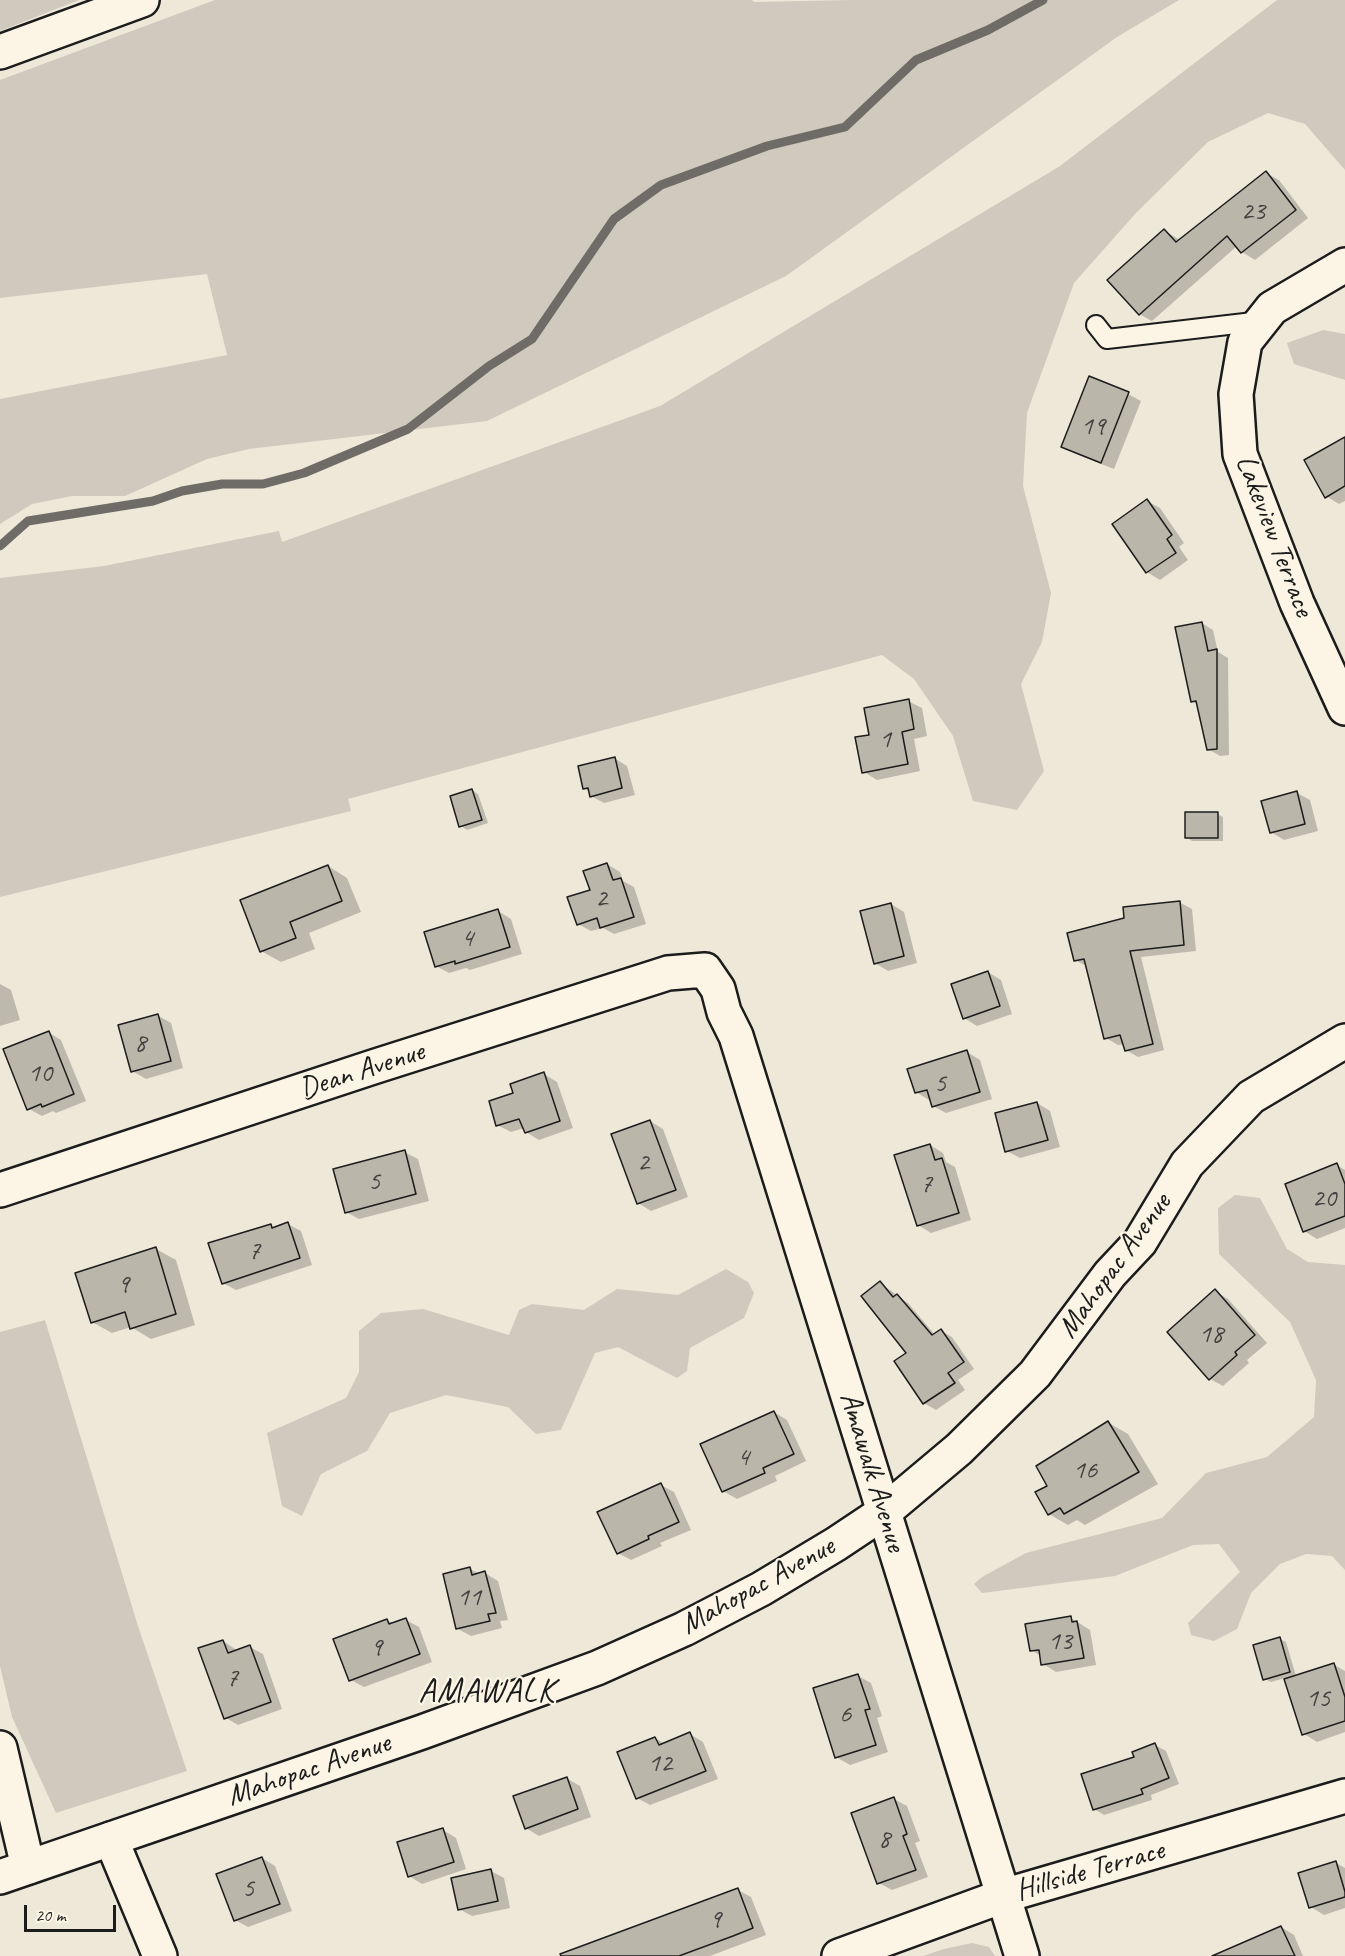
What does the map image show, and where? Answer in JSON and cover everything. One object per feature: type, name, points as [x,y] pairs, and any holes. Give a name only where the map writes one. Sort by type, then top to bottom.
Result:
[{"type":"street","points":[[0,52],[142,0]]},
{"type":"street","name":"Lakeview Terrace","points":[[1345,265],[1272,308],[1245,342],[1236,394],[1239,454],[1296,603],[1345,708]]},
{"type":"street","name":"Dean Avenue","points":[[0,1190],[393,1060],[668,973],[705,970],[718,988]]},
{"type":"street","name":"Amawalk Avenue","points":[[718,988],[724,1012],[738,1042],[1022,1956]]},
{"type":"street","name":"Mahopac Avenue","points":[[14,1872],[422,1732],[597,1668],[684,1629],[836,1544],[884,1512],[959,1449],[1035,1374],[1110,1274],[1140,1242],[1187,1164],[1251,1097],[1345,1041]]},
{"type":"street","points":[[0,1748],[14,1872]]},
{"type":"street","name":"Hillside Terrace","points":[[839,1956],[1003,1896],[1345,1796]]},
{"type":"street","points":[[111,1839],[160,1956]]},
{"type":"lane","points":[[1096,325],[1107,339],[1262,321]]},
{"type":"shaded area","points":[[0,0],[79,0],[0,31]]},
{"type":"shaded area","points":[[215,0],[751,0],[755,2],[1179,0],[1117,37],[786,276],[487,421],[249,449],[207,459],[125,496],[72,496],[32,504],[0,524],[0,399],[227,355],[207,274],[0,298],[0,80]]},
{"type":"shaded area","points":[[1277,0],[1345,0],[1345,170],[1305,124],[1268,113],[1208,142],[1136,213],[1074,283],[1027,413],[1023,486],[1051,593],[1042,642],[1021,684],[1044,771],[1017,810],[973,801],[953,736],[914,679],[882,655],[348,799],[351,811],[0,897],[0,578],[104,566],[279,531],[282,542],[660,406],[1060,166]]},
{"type":"shaded area","points":[[1323,330],[1345,334],[1345,380],[1294,364],[1287,343]]},
{"type":"shaded area","points":[[1235,1195],[1260,1198],[1287,1249],[1308,1262],[1345,1265],[1345,1570],[1332,1556],[1306,1554],[1280,1564],[1251,1593],[1237,1629],[1214,1641],[1191,1635],[1188,1623],[1240,1572],[1219,1544],[1193,1545],[1115,1576],[982,1593],[974,1584],[982,1577],[1026,1553],[1162,1518],[1206,1473],[1267,1457],[1314,1417],[1316,1380],[1290,1322],[1219,1254],[1218,1208]]},
{"type":"shaded area","points":[[726,1269],[748,1282],[754,1293],[744,1318],[690,1348],[687,1371],[677,1378],[618,1347],[595,1353],[561,1430],[536,1434],[508,1407],[446,1395],[390,1413],[367,1451],[321,1474],[302,1516],[282,1506],[267,1433],[346,1398],[359,1372],[359,1331],[381,1313],[423,1309],[509,1335],[519,1310],[532,1304],[584,1310],[617,1289],[678,1295]]},
{"type":"shaded area","points":[[45,1320],[138,1626],[187,1771],[56,1813],[12,1717],[0,1666],[0,1332]]},
{"type":"shaded area","points":[[972,1943],[989,1947],[995,1956],[923,1956],[944,1949]]},
{"type":"building","points":[[1266,171],[1296,210],[1241,253],[1227,236],[1139,315],[1107,280],[1164,229],[1176,242]]},
{"type":"building","points":[[1089,376],[1129,392],[1101,463],[1061,447]]},
{"type":"building","points":[[1345,437],[1345,486],[1325,498],[1304,460]]},
{"type":"building","points":[[1147,499],[1172,535],[1167,539],[1176,553],[1146,573],[1112,524]]},
{"type":"building","points":[[1202,622],[1208,651],[1217,649],[1217,749],[1207,750],[1196,701],[1191,702],[1175,627]]},
{"type":"building","points":[[909,699],[914,729],[902,732],[908,764],[862,773],[855,737],[869,735],[864,708]]},
{"type":"building","points":[[615,757],[622,788],[590,797],[588,788],[583,789],[578,766]]},
{"type":"building","points":[[472,789],[482,820],[459,827],[450,796]]},
{"type":"building","points":[[1297,791],[1305,824],[1270,833],[1261,801]]},
{"type":"building","points":[[1185,812],[1218,812],[1218,838],[1185,838]]},
{"type":"building","points":[[607,863],[613,880],[621,878],[634,917],[600,928],[597,918],[577,925],[567,897],[590,890],[583,871]]},
{"type":"building","points":[[328,865],[342,901],[290,922],[296,938],[260,952],[240,900]]},
{"type":"building","points":[[1180,901],[1184,945],[1130,951],[1153,1044],[1125,1051],[1120,1035],[1104,1039],[1084,959],[1074,961],[1067,933],[1124,918],[1123,907]]},
{"type":"building","points":[[891,903],[904,956],[874,964],[860,911]]},
{"type":"building","points":[[498,909],[510,947],[455,964],[455,961],[435,967],[424,932]]},
{"type":"building","points":[[988,971],[1000,1006],[963,1019],[951,984]]},
{"type":"building","points":[[158,1014],[171,1061],[131,1072],[118,1025]]},
{"type":"building","points":[[49,1031],[74,1094],[42,1107],[41,1104],[27,1110],[3,1049]]},
{"type":"building","points":[[967,1050],[980,1092],[932,1107],[927,1090],[915,1093],[907,1069]]},
{"type":"building","points":[[544,1072],[560,1121],[525,1133],[519,1119],[496,1126],[489,1101],[513,1093],[510,1084]]},
{"type":"building","points":[[1037,1102],[1048,1140],[1005,1152],[995,1113]]},
{"type":"building","points":[[650,1120],[676,1190],[637,1204],[611,1134]]},
{"type":"building","points":[[930,1144],[935,1160],[942,1158],[959,1213],[917,1226],[894,1155]]},
{"type":"building","points":[[405,1150],[416,1194],[345,1213],[333,1169]]},
{"type":"building","points":[[1337,1163],[1345,1184],[1345,1216],[1303,1232],[1285,1184]]},
{"type":"building","points":[[288,1222],[300,1258],[222,1284],[208,1243],[271,1224],[272,1228]]},
{"type":"building","points":[[156,1247],[176,1314],[130,1329],[125,1312],[91,1323],[75,1273]]},
{"type":"building","points":[[880,1281],[893,1297],[897,1294],[932,1335],[941,1329],[964,1362],[948,1373],[955,1383],[923,1404],[894,1361],[906,1353],[861,1296]]},
{"type":"building","points":[[1215,1289],[1255,1335],[1235,1352],[1237,1355],[1209,1380],[1167,1332]]},
{"type":"building","points":[[774,1411],[794,1454],[763,1468],[765,1473],[722,1492],[700,1444]]},
{"type":"building","points":[[1108,1421],[1139,1472],[1064,1514],[1060,1508],[1048,1515],[1035,1492],[1047,1486],[1036,1466]]},
{"type":"building","points":[[661,1483],[679,1522],[617,1554],[597,1512]]},
{"type":"building","points":[[470,1567],[472,1575],[485,1571],[496,1613],[488,1614],[490,1621],[456,1629],[443,1574]]},
{"type":"building","points":[[1071,1616],[1072,1622],[1077,1621],[1084,1658],[1041,1665],[1039,1650],[1030,1651],[1025,1624]]},
{"type":"building","points":[[406,1618],[420,1654],[349,1681],[333,1639],[387,1619],[389,1624]]},
{"type":"building","points":[[1280,1637],[1290,1672],[1263,1680],[1253,1645]]},
{"type":"building","points":[[223,1640],[228,1653],[250,1645],[271,1702],[224,1719],[198,1648]]},
{"type":"building","points":[[1334,1663],[1345,1697],[1345,1721],[1302,1735],[1284,1679]]},
{"type":"building","points":[[858,1674],[870,1709],[865,1710],[876,1745],[835,1758],[813,1688]]},
{"type":"building","points":[[690,1732],[706,1771],[636,1799],[617,1752],[655,1737],[659,1745]]},
{"type":"building","points":[[1155,1743],[1169,1778],[1141,1789],[1143,1794],[1093,1810],[1081,1774],[1134,1757],[1132,1752]]},
{"type":"building","points":[[567,1777],[578,1809],[525,1829],[513,1796]]},
{"type":"building","points":[[894,1797],[907,1834],[903,1836],[916,1870],[877,1884],[851,1813]]},
{"type":"building","points":[[443,1828],[454,1862],[408,1877],[397,1842]]},
{"type":"building","points":[[262,1857],[280,1904],[234,1921],[216,1874]]},
{"type":"building","points":[[1336,1861],[1345,1897],[1309,1908],[1298,1873]]},
{"type":"building","points":[[491,1869],[498,1901],[458,1910],[451,1878]]},
{"type":"building","points":[[738,1888],[753,1928],[733,1936],[679,1956],[561,1956],[560,1954]]},
{"type":"building","points":[[1281,1926],[1295,1956],[1212,1956]]},
{"type":"waterway","points":[[0,546],[28,521],[153,501],[182,491],[222,484],[263,484],[304,473],[408,429],[489,366],[532,339],[614,219],[661,185],[767,146],[845,127],[916,60],[988,30],[1043,0]]},
{"type":"district","name":"AMAWALK","points":[[487,1692]]}]
